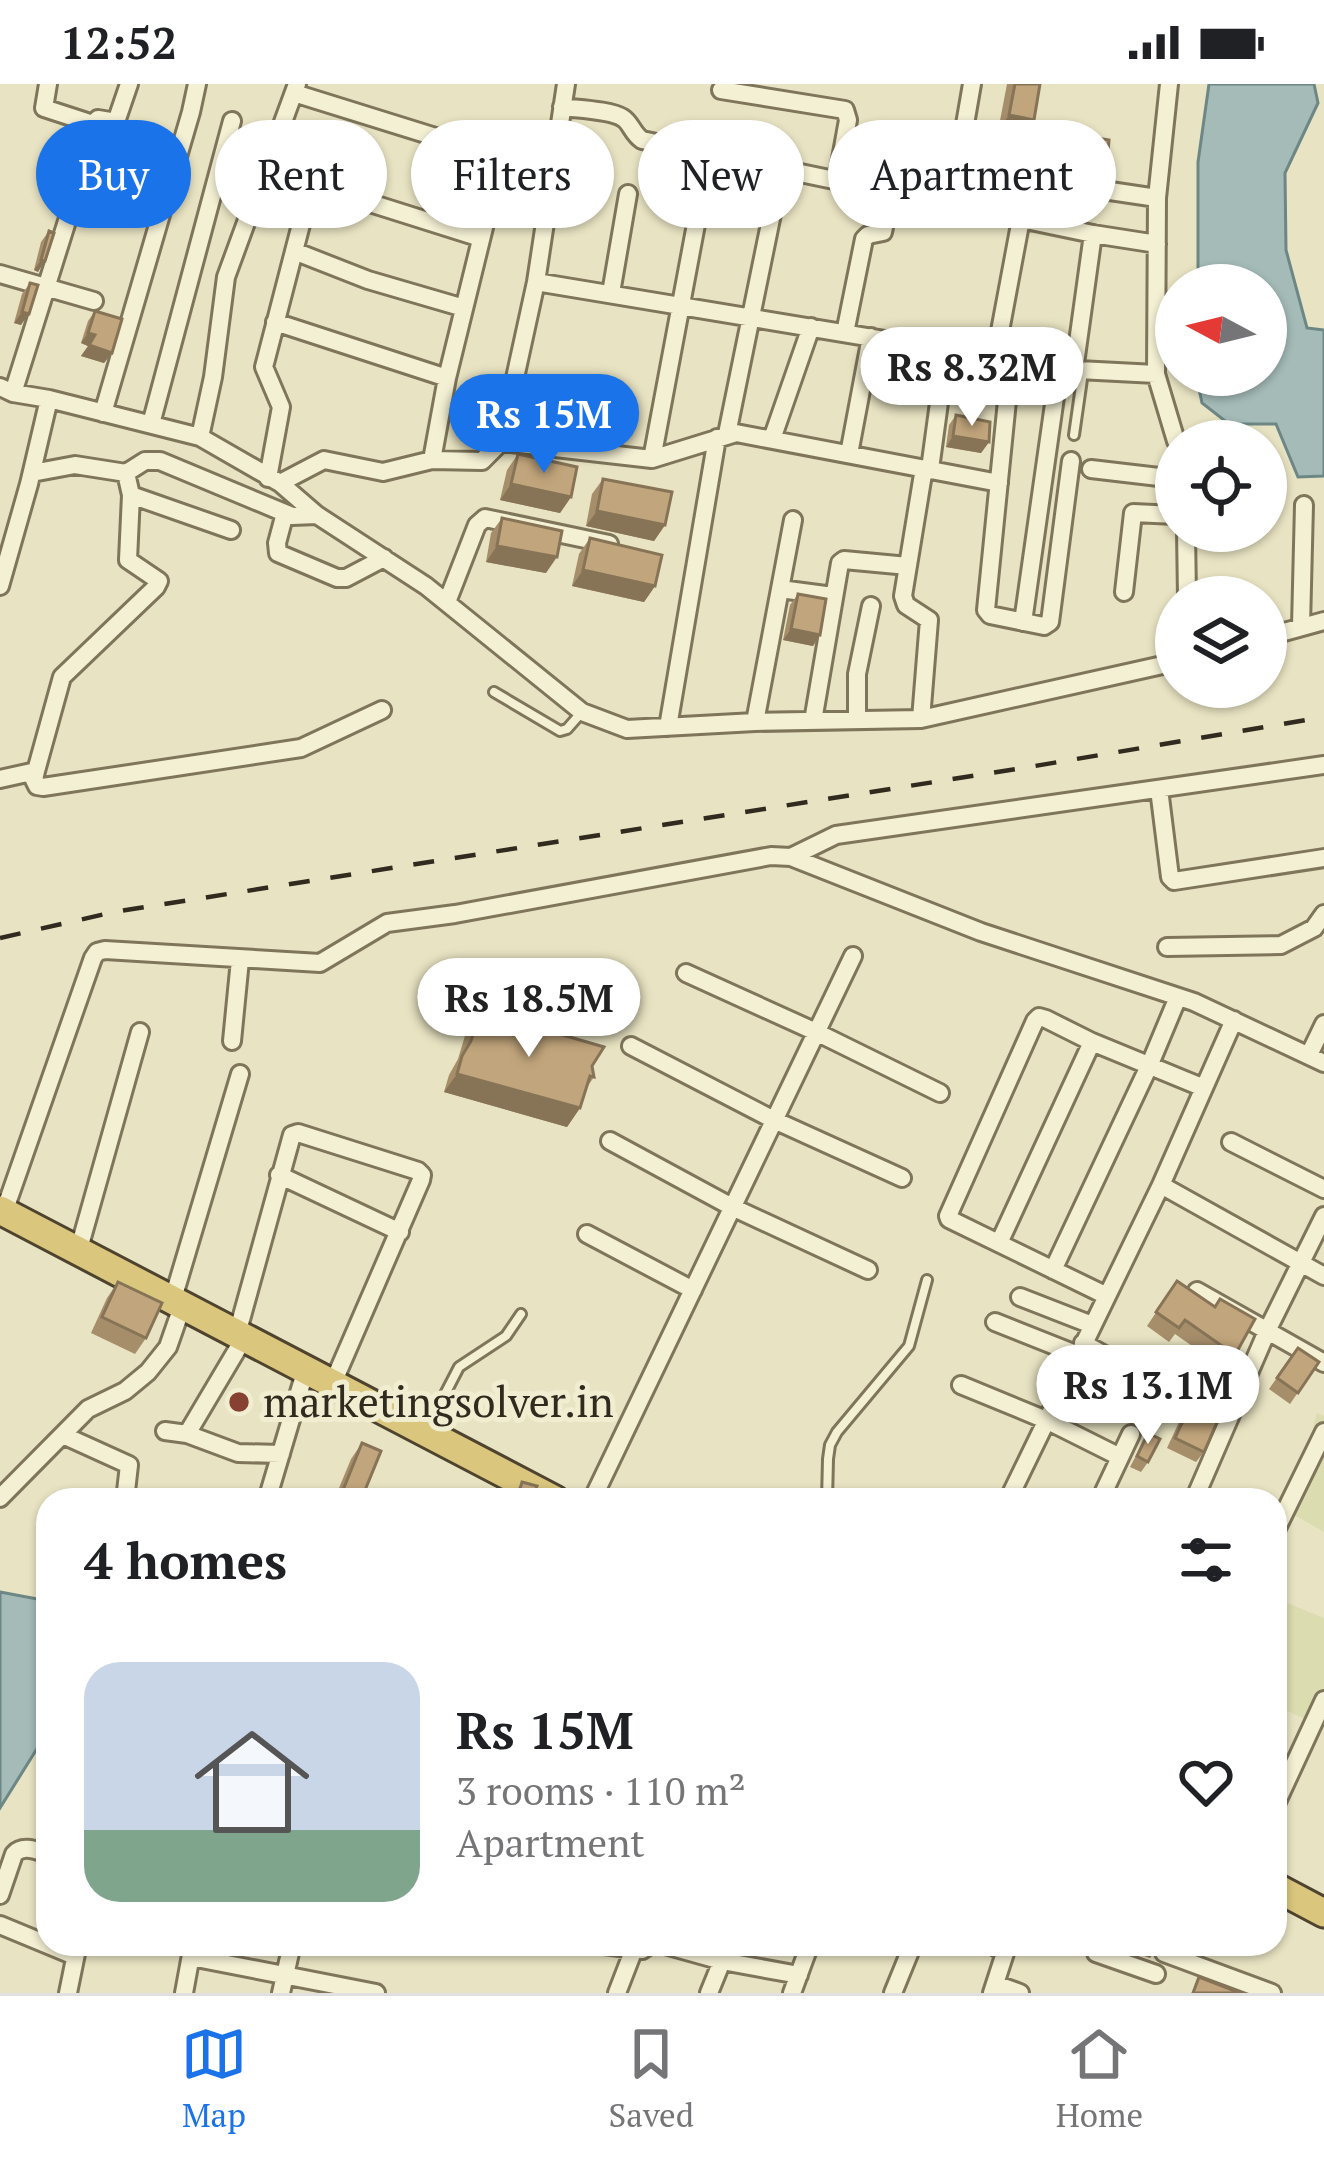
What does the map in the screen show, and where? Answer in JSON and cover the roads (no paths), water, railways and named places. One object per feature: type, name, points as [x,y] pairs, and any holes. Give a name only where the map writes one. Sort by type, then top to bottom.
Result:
[{"type":"highway","points":[[2,1211],[532,1488]]},
{"type":"highway","points":[[1287,1893],[1324,1913]]},
{"type":"street","points":[[48,84],[44,108],[81,120]]},
{"type":"street","points":[[117,120],[129,84]]},
{"type":"street","points":[[103,413],[196,84]]},
{"type":"street","points":[[560,120],[566,84]]},
{"type":"street","points":[[966,120],[972,84]]},
{"type":"street","points":[[1157,264],[1157,198],[1169,84]]},
{"type":"street","points":[[284,120],[295,88],[411,126]]},
{"type":"street","points":[[721,90],[845,110],[848,120]]},
{"type":"street","points":[[562,107],[620,116],[642,140],[828,179]]},
{"type":"street","points":[[151,424],[215,185]]},
{"type":"street","points":[[1116,192],[1157,198]]},
{"type":"street","points":[[611,293],[628,194]]},
{"type":"street","points":[[387,208],[482,238]]},
{"type":"street","points":[[63,228],[7,390],[200,437],[274,481],[447,602],[583,712],[627,729],[921,719],[1155,667]]},
{"type":"street","points":[[200,437],[226,277],[244,228]]},
{"type":"street","points":[[274,481],[281,412],[264,367],[300,228]]},
{"type":"street","points":[[432,460],[484,228]]},
{"type":"street","points":[[274,481],[324,460],[382,472],[432,460],[482,461],[501,442],[543,228]]},
{"type":"street","points":[[652,459],[695,228]]},
{"type":"street","points":[[668,727],[722,436],[769,228]]},
{"type":"street","points":[[845,333],[864,239],[884,228]]},
{"type":"street","points":[[1020,228],[1002,360],[989,615],[1044,626],[1050,622],[1071,461]]},
{"type":"street","points":[[1064,228],[1157,244]]},
{"type":"street","points":[[1024,622],[1093,234]]},
{"type":"street","points":[[293,251],[368,280],[464,308]]},
{"type":"street","points":[[0,274],[94,302]]},
{"type":"street","points":[[536,281],[1002,360],[1072,370],[1155,374]]},
{"type":"street","points":[[275,322],[447,378]]},
{"type":"street","points":[[772,439],[811,327]]},
{"type":"street","points":[[848,454],[871,337]]},
{"type":"street","points":[[921,719],[929,620],[903,602],[946,351]]},
{"type":"street","points":[[0,586],[49,399]]},
{"type":"street","points":[[501,442],[652,459],[722,436],[743,434],[998,483]]},
{"type":"street","points":[[32,473],[75,465],[126,473],[145,461],[160,461],[285,513],[317,515]]},
{"type":"street","points":[[1091,469],[1155,477]]},
{"type":"street","points":[[126,473],[131,495],[128,560],[159,581],[62,677],[36,771],[37,786],[301,748],[382,710]]},
{"type":"street","points":[[131,495],[231,530]]},
{"type":"street","points":[[1301,626],[1304,505]]},
{"type":"street","points":[[285,513],[278,553],[338,578],[384,558]]},
{"type":"street","points":[[1124,592],[1132,513],[1155,514]]},
{"type":"street","points":[[447,602],[477,526],[485,518],[635,550]]},
{"type":"street","points":[[754,722],[794,520]]},
{"type":"street","points":[[813,721],[837,567],[844,560],[908,566]]},
{"type":"street","points":[[780,589],[832,596]]},
{"type":"street","points":[[857,720],[857,674],[871,606]]},
{"type":"street","points":[[1287,630],[1324,621]]},
{"type":"street","points":[[791,857],[836,835],[1324,765]]},
{"type":"street","points":[[0,779],[36,771]]},
{"type":"street","points":[[1159,789],[1174,880],[1324,858]]},
{"type":"street","points":[[2,1211],[85,979],[98,952],[105,950],[320,963],[387,923],[771,856],[791,857],[981,932],[1178,997],[1316,1059],[1324,1024]]},
{"type":"street","points":[[1167,947],[1281,945],[1314,928],[1324,914]]},
{"type":"street","points":[[598,1488],[853,956]]},
{"type":"street","points":[[232,1041],[239,960]]},
{"type":"street","points":[[686,973],[940,1093]]},
{"type":"street","points":[[1053,1270],[1178,997]]},
{"type":"street","points":[[1107,1296],[949,1219],[948,1212],[1026,1042],[1040,1017],[1204,1088]]},
{"type":"street","points":[[1014,1488],[1161,1185],[1234,1020]]},
{"type":"street","points":[[78,1252],[140,1032]]},
{"type":"street","points":[[999,1243],[1092,1042]]},
{"type":"street","points":[[631,1046],[774,1120],[902,1178]]},
{"type":"street","points":[[0,1498],[88,1409],[125,1391],[168,1347],[239,1073]]},
{"type":"street","points":[[188,1434],[241,1336],[288,1142],[298,1133],[422,1175],[332,1383]]},
{"type":"street","points":[[610,1141],[732,1207],[868,1270]]},
{"type":"street","points":[[1231,1142],[1324,1190]]},
{"type":"street","points":[[279,1175],[400,1232]]},
{"type":"street","points":[[1161,1185],[1324,1276]]},
{"type":"street","points":[[1199,1488],[1268,1329],[1324,1216]]},
{"type":"street","points":[[587,1234],[693,1290]]},
{"type":"street","points":[[1197,1291],[1324,1363]]},
{"type":"street","points":[[1021,1298],[1092,1325]]},
{"type":"street","points":[[995,1322],[1080,1349],[1173,1393]]},
{"type":"street","points":[[271,1488],[306,1369]]},
{"type":"street","points":[[961,1385],[1120,1457]]},
{"type":"street","points":[[165,1431],[188,1434],[238,1453],[281,1454]]},
{"type":"street","points":[[1287,1508],[1324,1432]]},
{"type":"street","points":[[1106,1488],[1131,1434]]},
{"type":"street","points":[[65,1436],[129,1466],[126,1488]]},
{"type":"street","points":[[1287,1780],[1324,1700]]},
{"type":"street","points":[[0,1895],[14,1854],[25,1848],[36,1851]]},
{"type":"street","points":[[0,1925],[36,1937]]},
{"type":"street","points":[[68,1993],[76,1956]]},
{"type":"street","points":[[184,1993],[190,1956]]},
{"type":"street","points":[[214,1956],[284,1984],[376,1993]]},
{"type":"street","points":[[616,1993],[637,1956]]},
{"type":"street","points":[[704,1956],[795,1984]]},
{"type":"street","points":[[892,1993],[908,1956]]},
{"type":"street","points":[[1004,1956],[993,1988],[1020,1993]]},
{"type":"street","points":[[1105,1956],[1156,1974]]},
{"type":"street","points":[[1149,1993],[1163,1956]]},
{"type":"street","points":[[1183,1956],[1271,1993]]},
{"type":"street","points":[[709,1993],[722,1961]]},
{"type":"lane","points":[[1072,370],[1074,435]]},
{"type":"lane","points":[[494,692],[560,731],[583,712]]},
{"type":"lane","points":[[828,1488],[830,1445],[909,1346],[927,1280]]},
{"type":"lane","points":[[425,1432],[459,1367],[506,1336],[521,1314]]},
{"type":"water","points":[[1209,84],[1314,84],[1318,103],[1285,173],[1286,250],[1307,328],[1324,330],[1324,476],[1298,477],[1287,450],[1287,420],[1224,420],[1202,403],[1200,396],[1287,396],[1287,264],[1198,264],[1198,162]]},
{"type":"water","points":[[0,1592],[36,1599],[36,1750],[0,1808]]},
{"type":"railway","points":[[0,938],[114,912],[1324,717]]},
{"type":"place","name":"marketingsolver.in","points":[[239,1402]]}]
